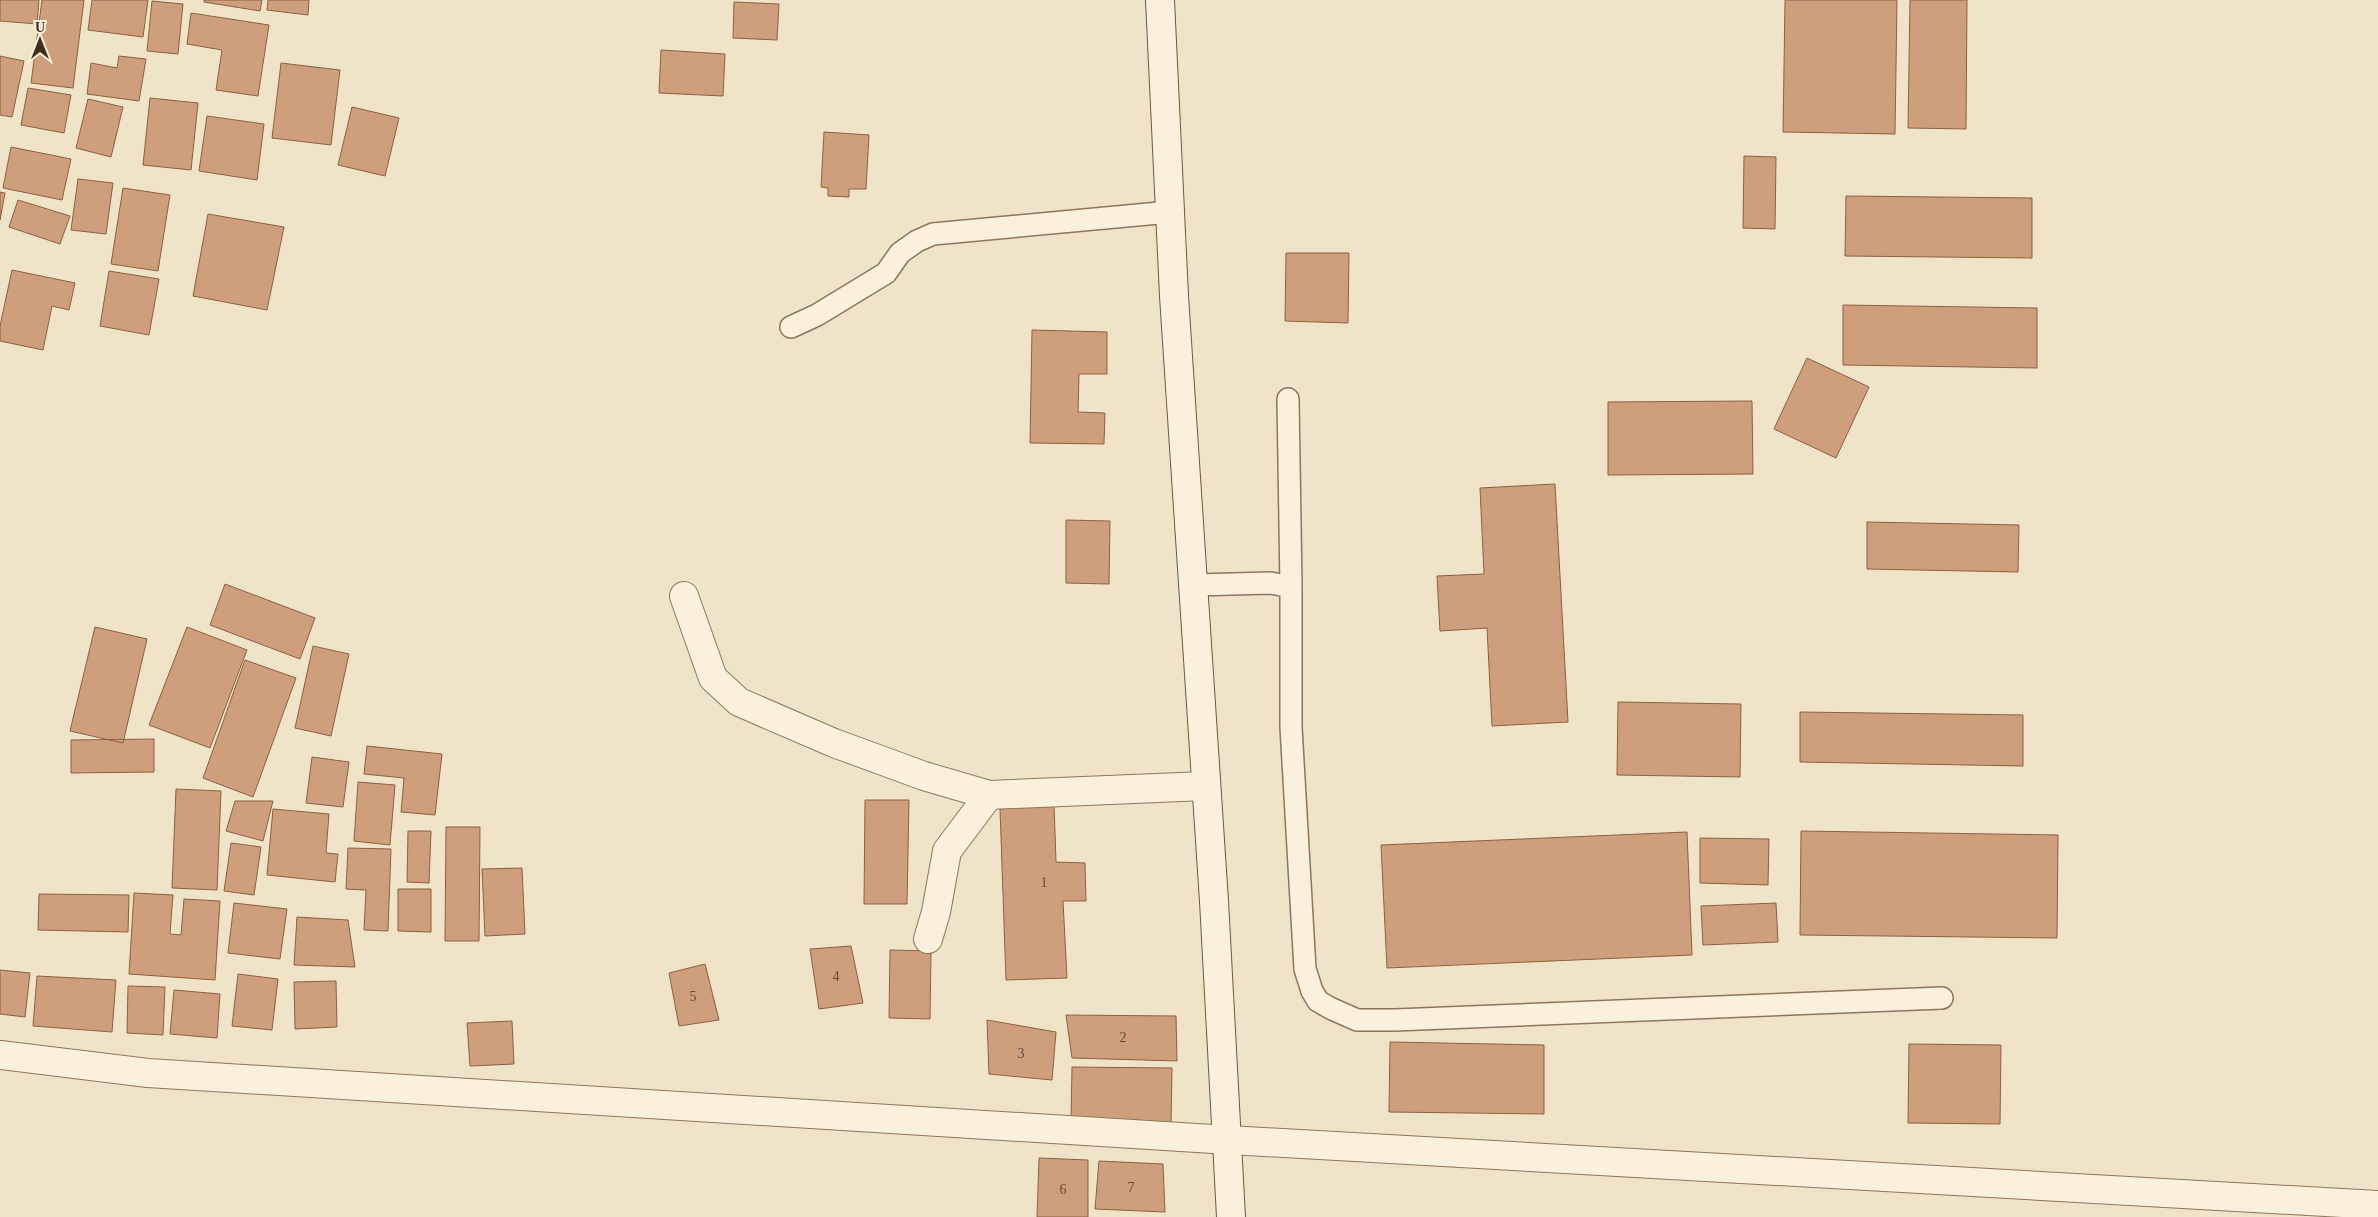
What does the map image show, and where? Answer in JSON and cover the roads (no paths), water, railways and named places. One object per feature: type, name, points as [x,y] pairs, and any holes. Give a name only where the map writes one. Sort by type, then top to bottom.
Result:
[{"type":"street","points":[[1160,0],[1170,212],[1228,1140],[1231,1217]]},
{"type":"street","points":[[684,596],[713,678],[739,702],[834,744],[924,776],[989,795],[1205,786]]},
{"type":"street","points":[[928,939],[936,912],[947,851],[989,795]]},
{"type":"street","points":[[0,1055],[148,1073],[1228,1140],[2378,1205]]},
{"type":"lane","points":[[791,328],[817,315],[886,273],[900,253],[917,241],[933,234],[1170,212]]},
{"type":"lane","points":[[1288,399],[1291,727],[1305,969],[1312,991],[1318,1001],[1357,1020],[1396,1020],[1942,998]]},
{"type":"lane","points":[[1194,586],[1271,583],[1291,587]]}]
